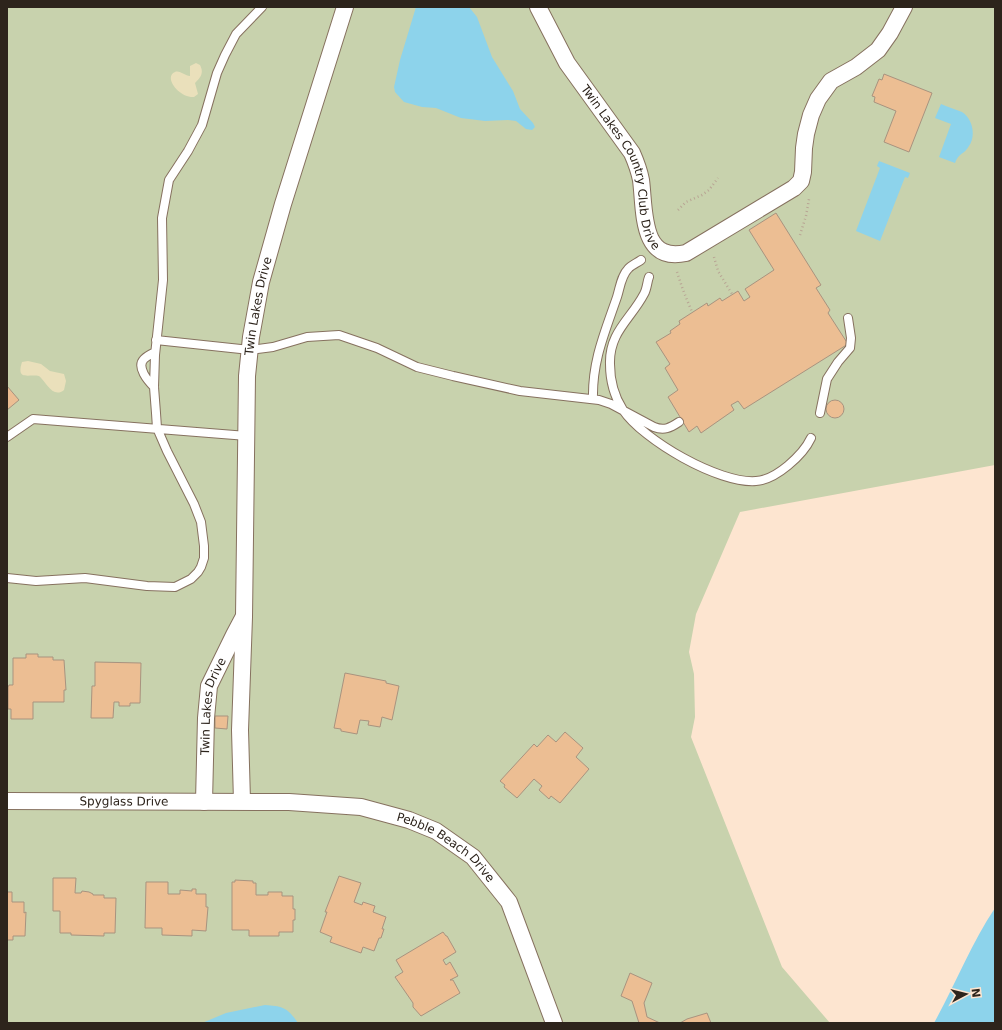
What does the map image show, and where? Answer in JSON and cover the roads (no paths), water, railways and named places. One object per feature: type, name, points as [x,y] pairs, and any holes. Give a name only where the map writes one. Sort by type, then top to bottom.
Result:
[{"type":"street","name":"Twin Lakes Drive","points":[[242,801],[240,730],[244,617],[248,376],[250,350],[260,282],[345,7]]},
{"type":"street","name":"Twin Lakes Country Club Drive","points":[[538,7],[567,63],[632,153],[640,178],[646,225],[649,236],[660,250],[664,253],[672,255],[686,253],[794,188],[801,181],[806,134],[811,115],[818,100],[831,81],[856,67],[878,50],[890,33],[904,7]]},
{"type":"street","name":"Twin Lakes Drive","points":[[204,802],[206,718],[209,686],[234,634],[244,617]]},
{"type":"street","name":"Spyglass Drive","points":[[7,801],[242,801]]},
{"type":"street","name":"Pebble Beach Drive","points":[[242,801],[289,802],[362,807],[409,820],[436,830],[473,857],[509,902],[554,1023]]},
{"type":"lane","points":[[7,578],[36,581],[63,578],[85,578],[147,586],[175,587],[191,579],[198,572],[204,558],[202,522],[167,451],[158,428],[154,387],[155,352],[162,280],[162,218],[169,180],[202,126],[217,73],[225,55],[236,34],[262,7]]},
{"type":"lane","points":[[593,399],[594,372],[597,356],[608,320],[620,290],[622,279],[628,269],[641,260]]},
{"type":"lane","points":[[649,277],[644,294],[629,320],[624,322],[611,348],[610,364],[612,385],[615,394],[624,410],[645,433],[684,459],[715,472],[744,481],[757,482],[774,476],[789,466],[791,460],[811,438]]},
{"type":"lane","points":[[820,413],[826,379],[850,348],[851,338],[848,318]]},
{"type":"lane","points":[[156,340],[250,350],[274,347],[307,336],[339,334],[377,348],[417,367],[520,391],[593,399],[611,404],[661,430],[670,428],[679,422]]},
{"type":"lane","points":[[154,387],[143,373],[141,364],[143,360],[155,352]]},
{"type":"lane","points":[[7,437],[33,419],[247,436]]},
{"type":"water","points":[[416,7],[469,7],[477,17],[492,57],[513,91],[520,109],[533,123],[535,127],[532,130],[526,129],[516,121],[485,121],[461,118],[436,108],[422,107],[404,102],[395,92],[394,87],[400,60]]},
{"type":"water","points":[[941,104],[962,112],[971,123],[973,133],[971,142],[967,149],[958,157],[955,163],[939,157],[951,124],[935,118]]},
{"type":"water","points":[[879,161],[910,173],[908,178],[905,177],[880,241],[856,231],[880,168],[877,166]]},
{"type":"water","points":[[995,908],[995,1023],[934,1023],[978,936]]},
{"type":"water","points":[[265,1005],[281,1007],[288,1011],[298,1023],[202,1023],[226,1013]]}]
